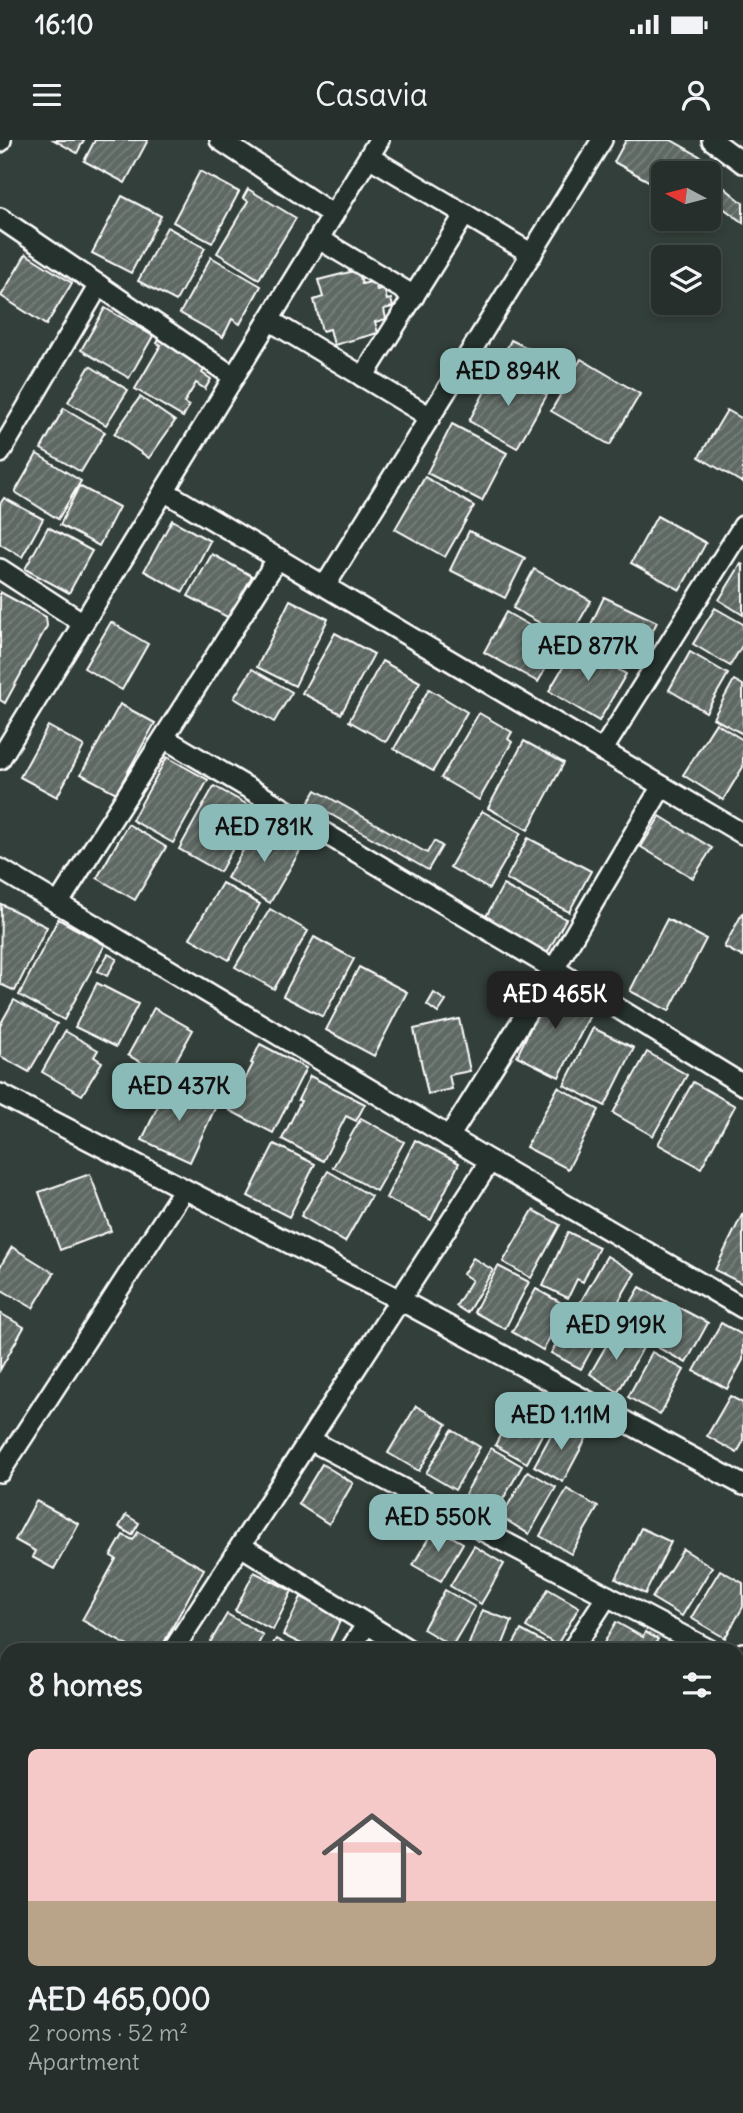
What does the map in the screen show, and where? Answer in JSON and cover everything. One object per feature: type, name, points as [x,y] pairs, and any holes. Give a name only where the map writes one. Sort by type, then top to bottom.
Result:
[{"type":"street","points":[[220,140],[333,215]]},
{"type":"street","points":[[3,749],[379,140]]},
{"type":"street","points":[[325,586],[602,140]]},
{"type":"street","points":[[712,140],[743,163]]},
{"type":"street","points":[[369,157],[532,254]]},
{"type":"street","points":[[363,377],[465,214]]},
{"type":"street","points":[[0,218],[234,377]]},
{"type":"street","points":[[319,239],[414,296]]},
{"type":"street","points":[[0,453],[99,285]]},
{"type":"street","points":[[269,320],[430,417]]},
{"type":"street","points":[[164,491],[743,834]]},
{"type":"street","points":[[602,751],[743,527]]},
{"type":"street","points":[[58,904],[278,558]]},
{"type":"street","points":[[0,569],[83,623]]},
{"type":"street","points":[[164,738],[554,969],[743,1085]]},
{"type":"street","points":[[449,1137],[554,969],[662,786]]},
{"type":"street","points":[[0,869],[449,1137],[743,1307]]},
{"type":"street","points":[[0,1094],[400,1300],[743,1485]]},
{"type":"street","points":[[178,1643],[490,1161]]},
{"type":"street","points":[[0,1472],[184,1188]]},
{"type":"street","points":[[310,1440],[697,1643]]},
{"type":"street","points":[[241,1546],[397,1643]]},
{"type":"street","points":[[577,1643],[607,1596]]},
{"type":"street","points":[[354,1643],[366,1625]]},
{"type":"building","points":[[54,140],[84,140],[77,153]]},
{"type":"building","points":[[95,140],[148,140],[125,183],[84,161]]},
{"type":"building","points":[[626,140],[671,140],[701,157],[699,161],[651,161],[651,182],[614,162]]},
{"type":"building","points":[[200,171],[239,192],[212,243],[173,222]]},
{"type":"building","points":[[721,185],[743,203],[743,223],[721,206]]},
{"type":"building","points":[[248,189],[296,218],[259,279],[217,253],[248,201],[243,198]]},
{"type":"building","points":[[122,196],[161,216],[131,273],[92,253]]},
{"type":"building","points":[[167,227],[205,248],[176,301],[138,281]]},
{"type":"building","points":[[26,254],[72,283],[46,325],[1,296]]},
{"type":"building","points":[[211,257],[261,286],[240,324],[232,319],[223,337],[180,313]]},
{"type":"building","points":[[358,270],[362,284],[375,281],[377,290],[384,288],[387,300],[391,299],[393,307],[384,309],[386,319],[375,322],[378,333],[334,345],[330,329],[322,331],[314,300],[323,297],[318,280]]},
{"type":"building","points":[[105,308],[153,336],[129,378],[81,350]]},
{"type":"building","points":[[162,335],[209,362],[202,373],[211,379],[205,389],[196,383],[184,403],[189,406],[183,417],[135,389],[161,345],[157,343]]},
{"type":"building","points":[[511,340],[536,352],[524,377],[499,364]]},
{"type":"building","points":[[581,359],[640,394],[610,445],[551,411]]},
{"type":"building","points":[[90,366],[128,390],[106,425],[68,402]]},
{"type":"building","points":[[498,367],[547,395],[517,448],[469,421]]},
{"type":"building","points":[[140,397],[175,421],[149,458],[114,434]]},
{"type":"building","points":[[64,408],[105,432],[81,472],[41,449]]},
{"type":"building","points":[[727,410],[743,419],[743,483],[699,457]]},
{"type":"building","points":[[452,424],[507,453],[482,501],[427,473]]},
{"type":"building","points":[[37,454],[81,481],[58,519],[15,492]]},
{"type":"building","points":[[425,477],[474,506],[445,557],[395,529]]},
{"type":"building","points":[[79,486],[119,507],[99,546],[60,525]]},
{"type":"building","points":[[4,498],[43,519],[22,557],[0,544],[0,504]]},
{"type":"building","points":[[657,516],[706,543],[680,590],[631,563]]},
{"type":"building","points":[[172,520],[210,541],[183,592],[144,571]]},
{"type":"building","points":[[48,527],[92,551],[69,593],[25,569]]},
{"type":"building","points":[[469,531],[525,558],[505,598],[450,570]]},
{"type":"building","points":[[212,554],[252,576],[229,618],[188,596]]},
{"type":"building","points":[[741,564],[743,565],[743,615],[719,600]]},
{"type":"building","points":[[534,569],[591,601],[569,639],[513,608]]},
{"type":"building","points":[[0,592],[46,617],[47,626],[5,703],[0,700]]},
{"type":"building","points":[[604,597],[657,622],[635,668],[582,643]]},
{"type":"building","points":[[290,600],[328,619],[295,686],[257,667]]},
{"type":"building","points":[[715,608],[743,624],[743,644],[730,666],[693,644]]},
{"type":"building","points":[[506,612],[560,643],[538,682],[484,652]]},
{"type":"building","points":[[111,622],[148,644],[122,690],[84,668]]},
{"type":"building","points":[[335,633],[374,654],[341,714],[302,693]]},
{"type":"building","points":[[576,645],[626,674],[599,721],[549,691]]},
{"type":"building","points":[[690,652],[728,674],[706,712],[669,690]]},
{"type":"building","points":[[382,661],[420,682],[386,742],[349,721]]},
{"type":"building","points":[[252,669],[292,692],[274,722],[234,698]]},
{"type":"building","points":[[734,680],[743,685],[743,734],[713,718]]},
{"type":"building","points":[[429,689],[467,712],[433,771],[394,749]]},
{"type":"building","points":[[120,704],[155,723],[116,793],[81,774]]},
{"type":"building","points":[[479,713],[512,732],[508,739],[512,742],[479,800],[441,778]]},
{"type":"building","points":[[716,723],[743,740],[743,767],[723,800],[683,775]]},
{"type":"building","points":[[48,726],[84,746],[57,797],[20,777]]},
{"type":"building","points":[[524,741],[564,763],[528,830],[488,808]]},
{"type":"building","points":[[167,757],[208,780],[173,843],[132,820]]},
{"type":"building","points":[[214,786],[255,809],[220,872],[179,849]]},
{"type":"building","points":[[316,790],[427,853],[434,841],[442,846],[428,870],[309,802]]},
{"type":"building","points":[[482,811],[521,833],[489,889],[450,867]]},
{"type":"building","points":[[660,816],[712,848],[693,878],[641,847]]},
{"type":"building","points":[[128,824],[166,847],[135,900],[97,878]]},
{"type":"building","points":[[258,824],[301,849],[270,903],[227,878]]},
{"type":"building","points":[[528,838],[591,871],[569,912],[506,879]]},
{"type":"building","points":[[222,883],[260,904],[229,960],[190,938]]},
{"type":"building","points":[[503,885],[566,919],[545,957],[482,924]]},
{"type":"building","points":[[1,904],[47,927],[15,991],[0,984]]},
{"type":"building","points":[[270,909],[308,931],[274,989],[235,967]]},
{"type":"building","points":[[743,912],[743,957],[724,947]]},
{"type":"building","points":[[58,919],[105,945],[64,1020],[19,995]]},
{"type":"building","points":[[667,919],[706,939],[669,1011],[630,991]]},
{"type":"building","points":[[314,937],[354,959],[323,1017],[283,996]]},
{"type":"building","points":[[108,954],[117,959],[107,976],[98,971]]},
{"type":"building","points":[[359,967],[407,992],[374,1056],[326,1030]]},
{"type":"building","points":[[97,983],[138,1004],[116,1047],[75,1027]]},
{"type":"building","points":[[550,987],[564,994],[566,991],[588,1002],[585,1008],[592,1011],[559,1077],[517,1056]]},
{"type":"building","points":[[434,993],[446,1001],[438,1013],[427,1005]]},
{"type":"building","points":[[14,1000],[57,1024],[29,1072],[0,1056],[0,1025]]},
{"type":"building","points":[[154,1008],[193,1030],[167,1077],[128,1055]]},
{"type":"building","points":[[459,1019],[470,1071],[449,1075],[452,1089],[428,1094],[414,1029]]},
{"type":"building","points":[[593,1028],[634,1048],[605,1106],[564,1085]]},
{"type":"building","points":[[65,1031],[98,1050],[94,1057],[102,1062],[82,1095],[42,1072]]},
{"type":"building","points":[[260,1044],[306,1068],[273,1133],[229,1110],[253,1064],[251,1063]]},
{"type":"building","points":[[647,1052],[687,1075],[653,1136],[613,1113]]},
{"type":"building","points":[[310,1076],[365,1104],[356,1121],[346,1116],[323,1161],[282,1139]]},
{"type":"building","points":[[693,1082],[735,1106],[701,1168],[658,1144]]},
{"type":"building","points":[[168,1084],[216,1106],[190,1162],[142,1140]]},
{"type":"building","points":[[558,1087],[599,1110],[568,1169],[526,1147]]},
{"type":"building","points":[[361,1118],[404,1142],[376,1191],[333,1167]]},
{"type":"building","points":[[415,1140],[459,1163],[431,1220],[386,1198]]},
{"type":"building","points":[[274,1144],[315,1164],[289,1217],[248,1196]]},
{"type":"building","points":[[328,1171],[371,1196],[345,1242],[301,1216]]},
{"type":"building","points":[[90,1174],[111,1231],[60,1250],[39,1192]]},
{"type":"building","points":[[533,1210],[560,1225],[531,1278],[503,1262]]},
{"type":"building","points":[[743,1213],[743,1284],[715,1270]]},
{"type":"building","points":[[568,1232],[599,1247],[583,1282],[577,1279],[568,1298],[543,1286]]},
{"type":"building","points":[[12,1247],[54,1273],[33,1308],[0,1289],[0,1267]]},
{"type":"building","points":[[607,1256],[635,1273],[608,1319],[580,1303]]},
{"type":"building","points":[[473,1258],[493,1270],[467,1313],[456,1306],[472,1280],[463,1274]]},
{"type":"building","points":[[498,1266],[529,1282],[505,1329],[474,1312]]},
{"type":"building","points":[[640,1287],[669,1303],[646,1343],[617,1326]]},
{"type":"building","points":[[536,1289],[567,1306],[543,1350],[512,1332]]},
{"type":"building","points":[[678,1307],[708,1323],[686,1363],[657,1347]]},
{"type":"building","points":[[576,1308],[605,1325],[581,1369],[551,1353]]},
{"type":"building","points":[[0,1313],[24,1327],[0,1370]]},
{"type":"building","points":[[721,1323],[743,1335],[743,1360],[727,1389],[694,1371]]},
{"type":"building","points":[[614,1332],[643,1348],[618,1392],[590,1374]]},
{"type":"building","points":[[652,1352],[684,1370],[660,1415],[628,1397]]},
{"type":"building","points":[[523,1393],[555,1410],[527,1463],[495,1445]]},
{"type":"building","points":[[730,1396],[743,1403],[743,1442],[737,1453],[707,1436]]},
{"type":"building","points":[[416,1406],[447,1424],[419,1471],[388,1453]]},
{"type":"building","points":[[558,1422],[587,1437],[563,1482],[534,1466]]},
{"type":"building","points":[[452,1430],[480,1447],[455,1490],[426,1473]]},
{"type":"building","points":[[491,1448],[522,1466],[493,1512],[464,1496]]},
{"type":"building","points":[[322,1464],[353,1483],[329,1524],[298,1504]]},
{"type":"building","points":[[528,1471],[556,1487],[529,1534],[501,1517]]},
{"type":"building","points":[[567,1489],[598,1507],[571,1554],[540,1536]]},
{"type":"building","points":[[36,1501],[79,1524],[54,1569],[32,1557],[35,1551],[15,1540]]},
{"type":"building","points":[[126,1515],[139,1523],[132,1535],[119,1527]]},
{"type":"building","points":[[435,1527],[463,1543],[441,1581],[413,1565]]},
{"type":"building","points":[[641,1528],[671,1542],[645,1594],[616,1579]]},
{"type":"building","points":[[138,1532],[204,1569],[164,1643],[123,1643],[82,1620],[116,1559],[111,1556],[123,1535],[133,1540]]},
{"type":"building","points":[[474,1546],[504,1564],[481,1604],[450,1586]]},
{"type":"building","points":[[683,1549],[712,1567],[682,1616],[652,1598]]},
{"type":"building","points":[[720,1570],[743,1583],[743,1607],[725,1638],[691,1618]]},
{"type":"building","points":[[254,1572],[292,1591],[273,1630],[235,1611]]},
{"type":"building","points":[[548,1589],[579,1607],[558,1643],[526,1627]]},
{"type":"building","points":[[445,1590],[475,1607],[454,1643],[447,1643],[423,1629]]},
{"type":"building","points":[[301,1597],[342,1617],[329,1643],[300,1643],[283,1635]]},
{"type":"building","points":[[482,1610],[512,1621],[503,1643],[469,1643]]},
{"type":"building","points":[[227,1614],[263,1635],[259,1643],[210,1643]]},
{"type":"building","points":[[616,1622],[643,1637],[645,1632],[658,1639],[656,1643],[604,1643]]},
{"type":"building","points":[[521,1630],[545,1643],[514,1643]]}]
